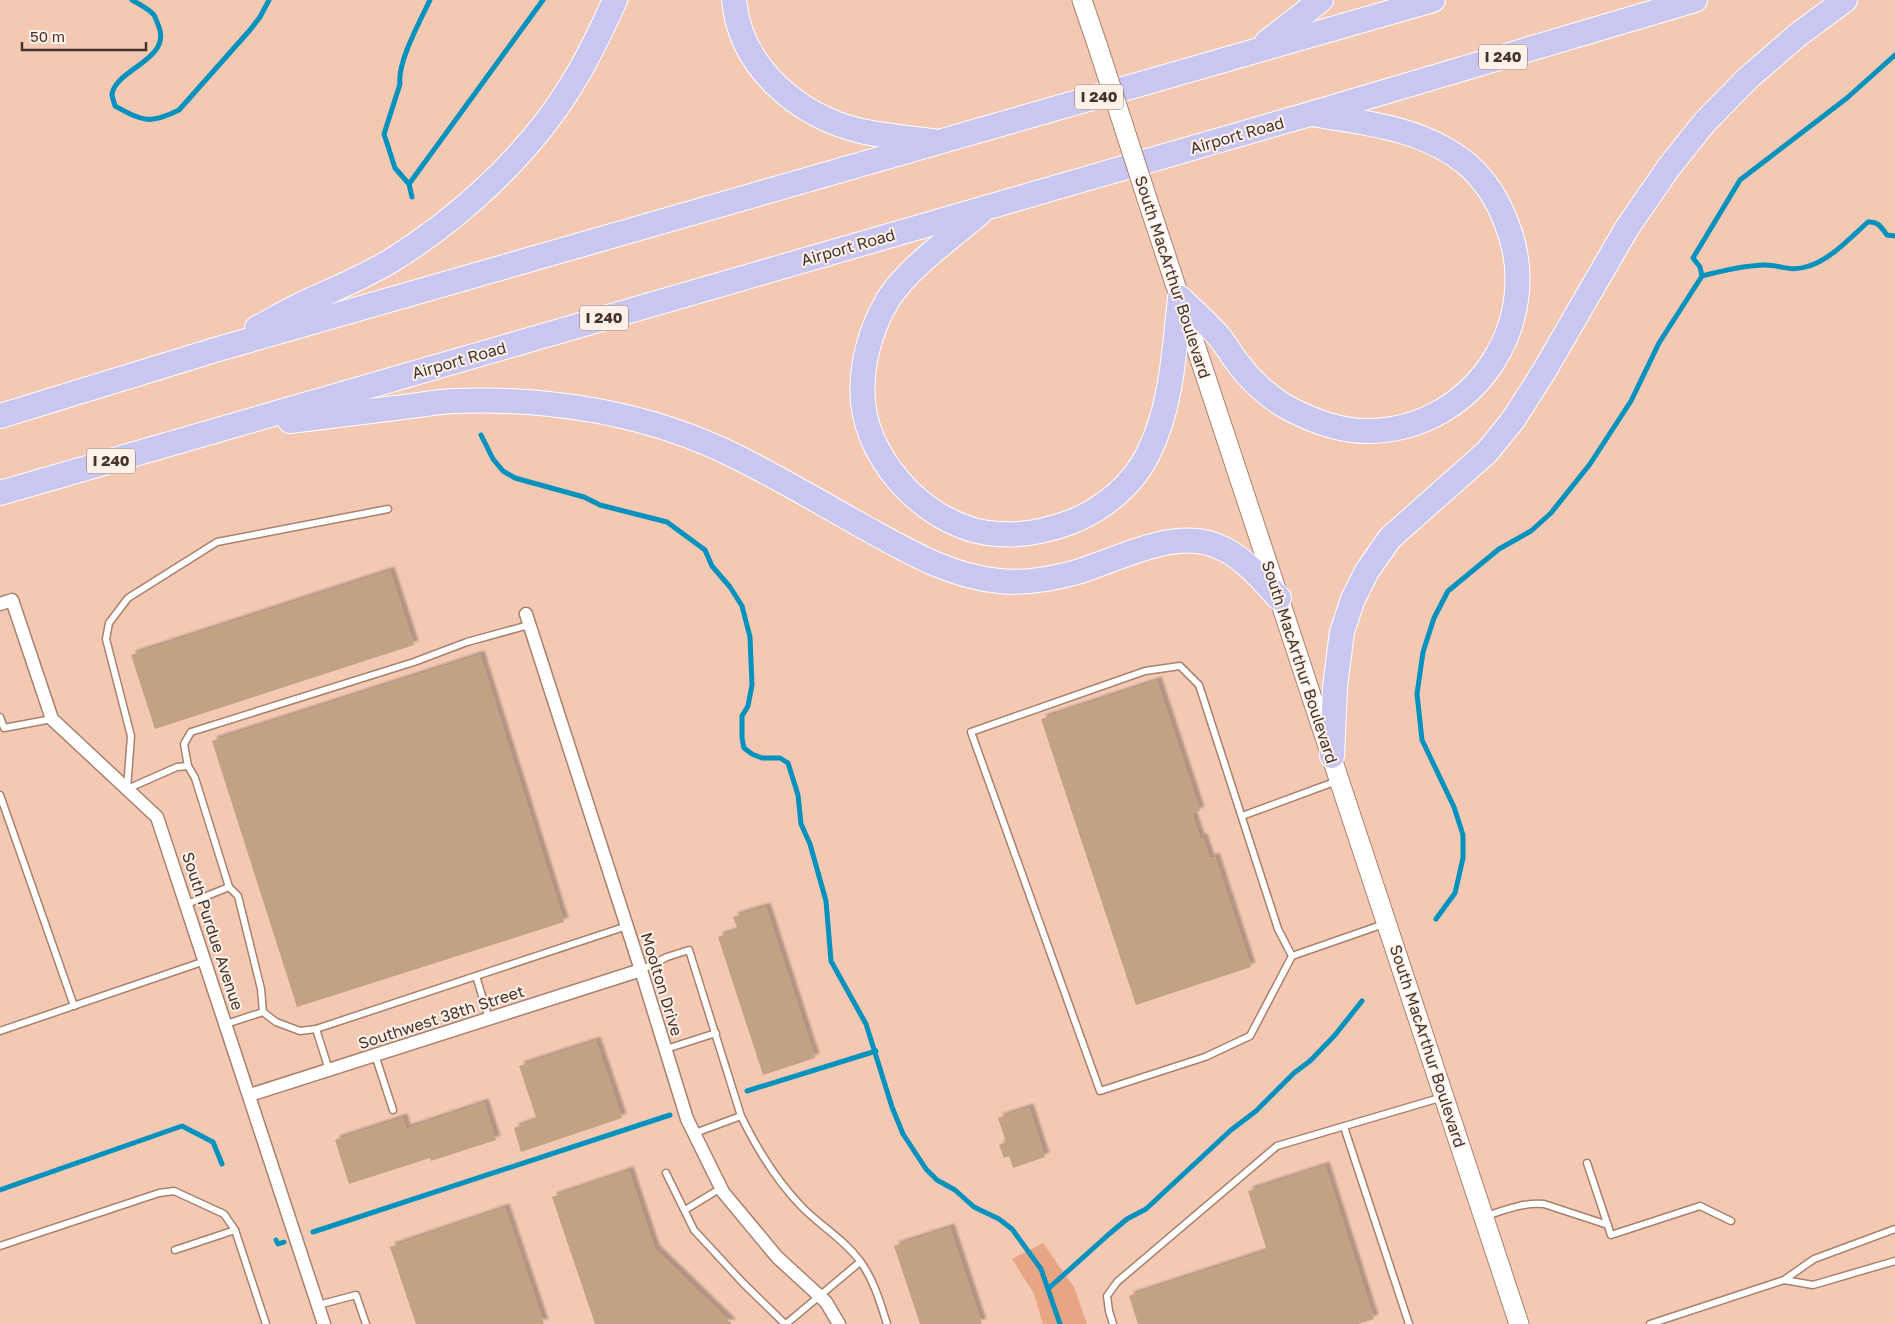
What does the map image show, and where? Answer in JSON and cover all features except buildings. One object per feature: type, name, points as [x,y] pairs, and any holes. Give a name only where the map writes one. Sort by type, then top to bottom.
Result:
[{"type":"highway","points":[[215,350],[388,262],[431,233],[471,201],[528,144],[572,86],[595,45],[615,0]]},
{"type":"highway","points":[[734,0],[742,33],[752,56],[765,74],[782,92],[805,108],[826,118],[861,130],[942,143]]},
{"type":"highway","points":[[1256,51],[1321,0]]},
{"type":"highway","name":"I 240","points":[[0,416],[215,350],[942,143],[1433,0]]},
{"type":"highway","name":"Airport Road","points":[[0,494],[1310,114],[1695,0]]},
{"type":"highway","points":[[1332,756],[1335,687],[1342,632],[1353,599],[1367,571],[1390,538],[1487,452],[1513,420],[1543,373],[1627,228],[1669,167],[1704,124],[1755,71],[1799,34],[1845,0]]},
{"type":"highway","points":[[1180,298],[1220,337],[1241,368],[1265,391],[1289,408],[1317,421],[1345,428],[1371,431],[1403,426],[1427,418],[1452,405],[1475,386],[1492,365],[1506,340],[1515,314],[1519,284],[1518,258],[1501,208],[1485,184],[1468,165],[1448,151],[1422,138],[1387,126],[1310,114]]},
{"type":"highway","points":[[987,207],[912,271],[890,297],[875,324],[863,372],[864,404],[871,431],[883,458],[900,483],[922,504],[946,519],[970,529],[997,534],[1030,534],[1084,517],[1107,502],[1129,482],[1148,455],[1159,428],[1170,388],[1180,298]]},
{"type":"highway","points":[[221,429],[451,402],[510,400],[589,409],[645,421],[689,436],[735,456],[904,550],[943,569],[971,577],[1000,581],[1030,581],[1058,577],[1167,541],[1189,539],[1206,541],[1226,550],[1248,566],[1279,598]]},
{"type":"main road","name":"South MacArthur Boulevard","points":[[1082,0],[1445,1097],[1482,1218],[1518,1324]]},
{"type":"street","name":"South Purdue Avenue","points":[[0,604],[12,600],[52,719],[158,817],[324,1324]]},
{"type":"street","name":"Moolton Drive","points":[[527,620],[627,926],[687,1119],[721,1188],[777,1257],[826,1302],[839,1324]]},
{"type":"street","name":"Southwest 38th Street","points":[[250,1096],[641,970]]},
{"type":"lane","points":[[188,766],[176,767],[127,789],[131,736],[106,639],[109,623],[128,598],[217,542],[388,509]]},
{"type":"lane","points":[[527,620],[414,662],[191,732],[184,744],[188,766],[196,778],[229,887],[238,896],[261,989],[264,1012],[276,1022],[300,1031],[316,1029],[627,926]]},
{"type":"lane","points":[[1292,956],[1278,929],[1200,685],[1180,666],[1145,671],[972,732],[1100,1091],[1205,1056],[1250,1036],[1292,956],[1387,922]]},
{"type":"lane","points":[[0,717],[4,728],[52,719]]},
{"type":"lane","points":[[1242,816],[1340,780]]},
{"type":"lane","points":[[0,795],[74,1006]]},
{"type":"lane","points":[[187,904],[229,887]]},
{"type":"lane","points":[[641,970],[667,957],[689,950],[742,1116],[751,1136],[773,1172],[801,1206],[854,1253],[875,1286],[887,1324]]},
{"type":"lane","points":[[0,1032],[205,961]]},
{"type":"lane","points":[[476,976],[490,1019]]},
{"type":"lane","points":[[226,1024],[264,1012]]},
{"type":"lane","points":[[316,1029],[329,1070]]},
{"type":"lane","points":[[666,1049],[716,1033]]},
{"type":"lane","points":[[375,1056],[393,1110]]},
{"type":"lane","points":[[1113,1324],[1107,1296],[1117,1282],[1277,1146],[1445,1097]]},
{"type":"lane","points":[[694,1133],[742,1116]]},
{"type":"lane","points":[[1344,1127],[1409,1324]]},
{"type":"lane","points":[[1587,1163],[1611,1235],[1700,1206],[1731,1221]]},
{"type":"lane","points":[[666,1173],[694,1230],[743,1283],[786,1324],[860,1262]]},
{"type":"lane","points":[[685,1210],[721,1188]]},
{"type":"lane","points":[[0,1246],[159,1192],[174,1191],[224,1214],[235,1230],[266,1324]]},
{"type":"lane","points":[[1482,1218],[1534,1203],[1544,1204],[1608,1225]]},
{"type":"lane","points":[[1650,1324],[1784,1280],[1814,1259],[1895,1229]]},
{"type":"lane","points":[[175,1250],[235,1230]]},
{"type":"lane","points":[[1784,1280],[1813,1285],[1895,1261]]},
{"type":"lane","points":[[318,1305],[356,1294],[366,1324]]},
{"type":"shaded area","points":[[1043,1243],[1074,1287],[1087,1324],[1043,1324],[1034,1294],[1012,1259]]},
{"type":"waterway","points":[[132,0],[153,14],[159,27],[161,38],[157,48],[116,85],[112,95],[115,106],[146,119],[160,118],[179,110],[250,30],[269,0]]},
{"type":"waterway","points":[[412,197],[409,184],[395,168],[384,134],[400,84],[402,65],[415,30],[430,0]]},
{"type":"waterway","points":[[409,184],[543,0]]},
{"type":"waterway","points":[[1436,919],[1455,893],[1463,858],[1463,835],[1454,807],[1422,740],[1417,694],[1423,652],[1434,618],[1448,591],[1499,549],[1531,531],[1551,513],[1590,464],[1631,401],[1659,343],[1702,276],[1700,267],[1693,258],[1740,180],[1847,98],[1895,55]]},
{"type":"waterway","points":[[1702,276],[1755,266],[1769,265],[1796,269],[1809,266],[1833,253],[1868,222],[1877,224],[1887,235],[1895,236]]},
{"type":"waterway","points":[[481,435],[493,459],[503,471],[515,478],[584,497],[600,505],[667,522],[705,550],[712,566],[730,587],[742,606],[750,637],[752,685],[748,706],[742,716],[744,748],[762,758],[780,758],[788,763],[798,795],[801,824],[810,844],[826,901],[831,961],[866,1024],[892,1107],[903,1134],[926,1169],[937,1180],[955,1190],[974,1207],[999,1219],[1012,1229],[1041,1269],[1060,1324]]},
{"type":"waterway","points":[[1049,1288],[1127,1219],[1146,1209],[1231,1130],[1256,1111],[1294,1073],[1310,1061],[1335,1035],[1362,1001]]},
{"type":"waterway","points":[[747,1091],[876,1051]]},
{"type":"waterway","points":[[313,1232],[670,1115]]},
{"type":"waterway","points":[[0,1190],[182,1126],[213,1142],[222,1164]]},
{"type":"waterway","points":[[276,1240],[278,1244],[284,1242]]}]
